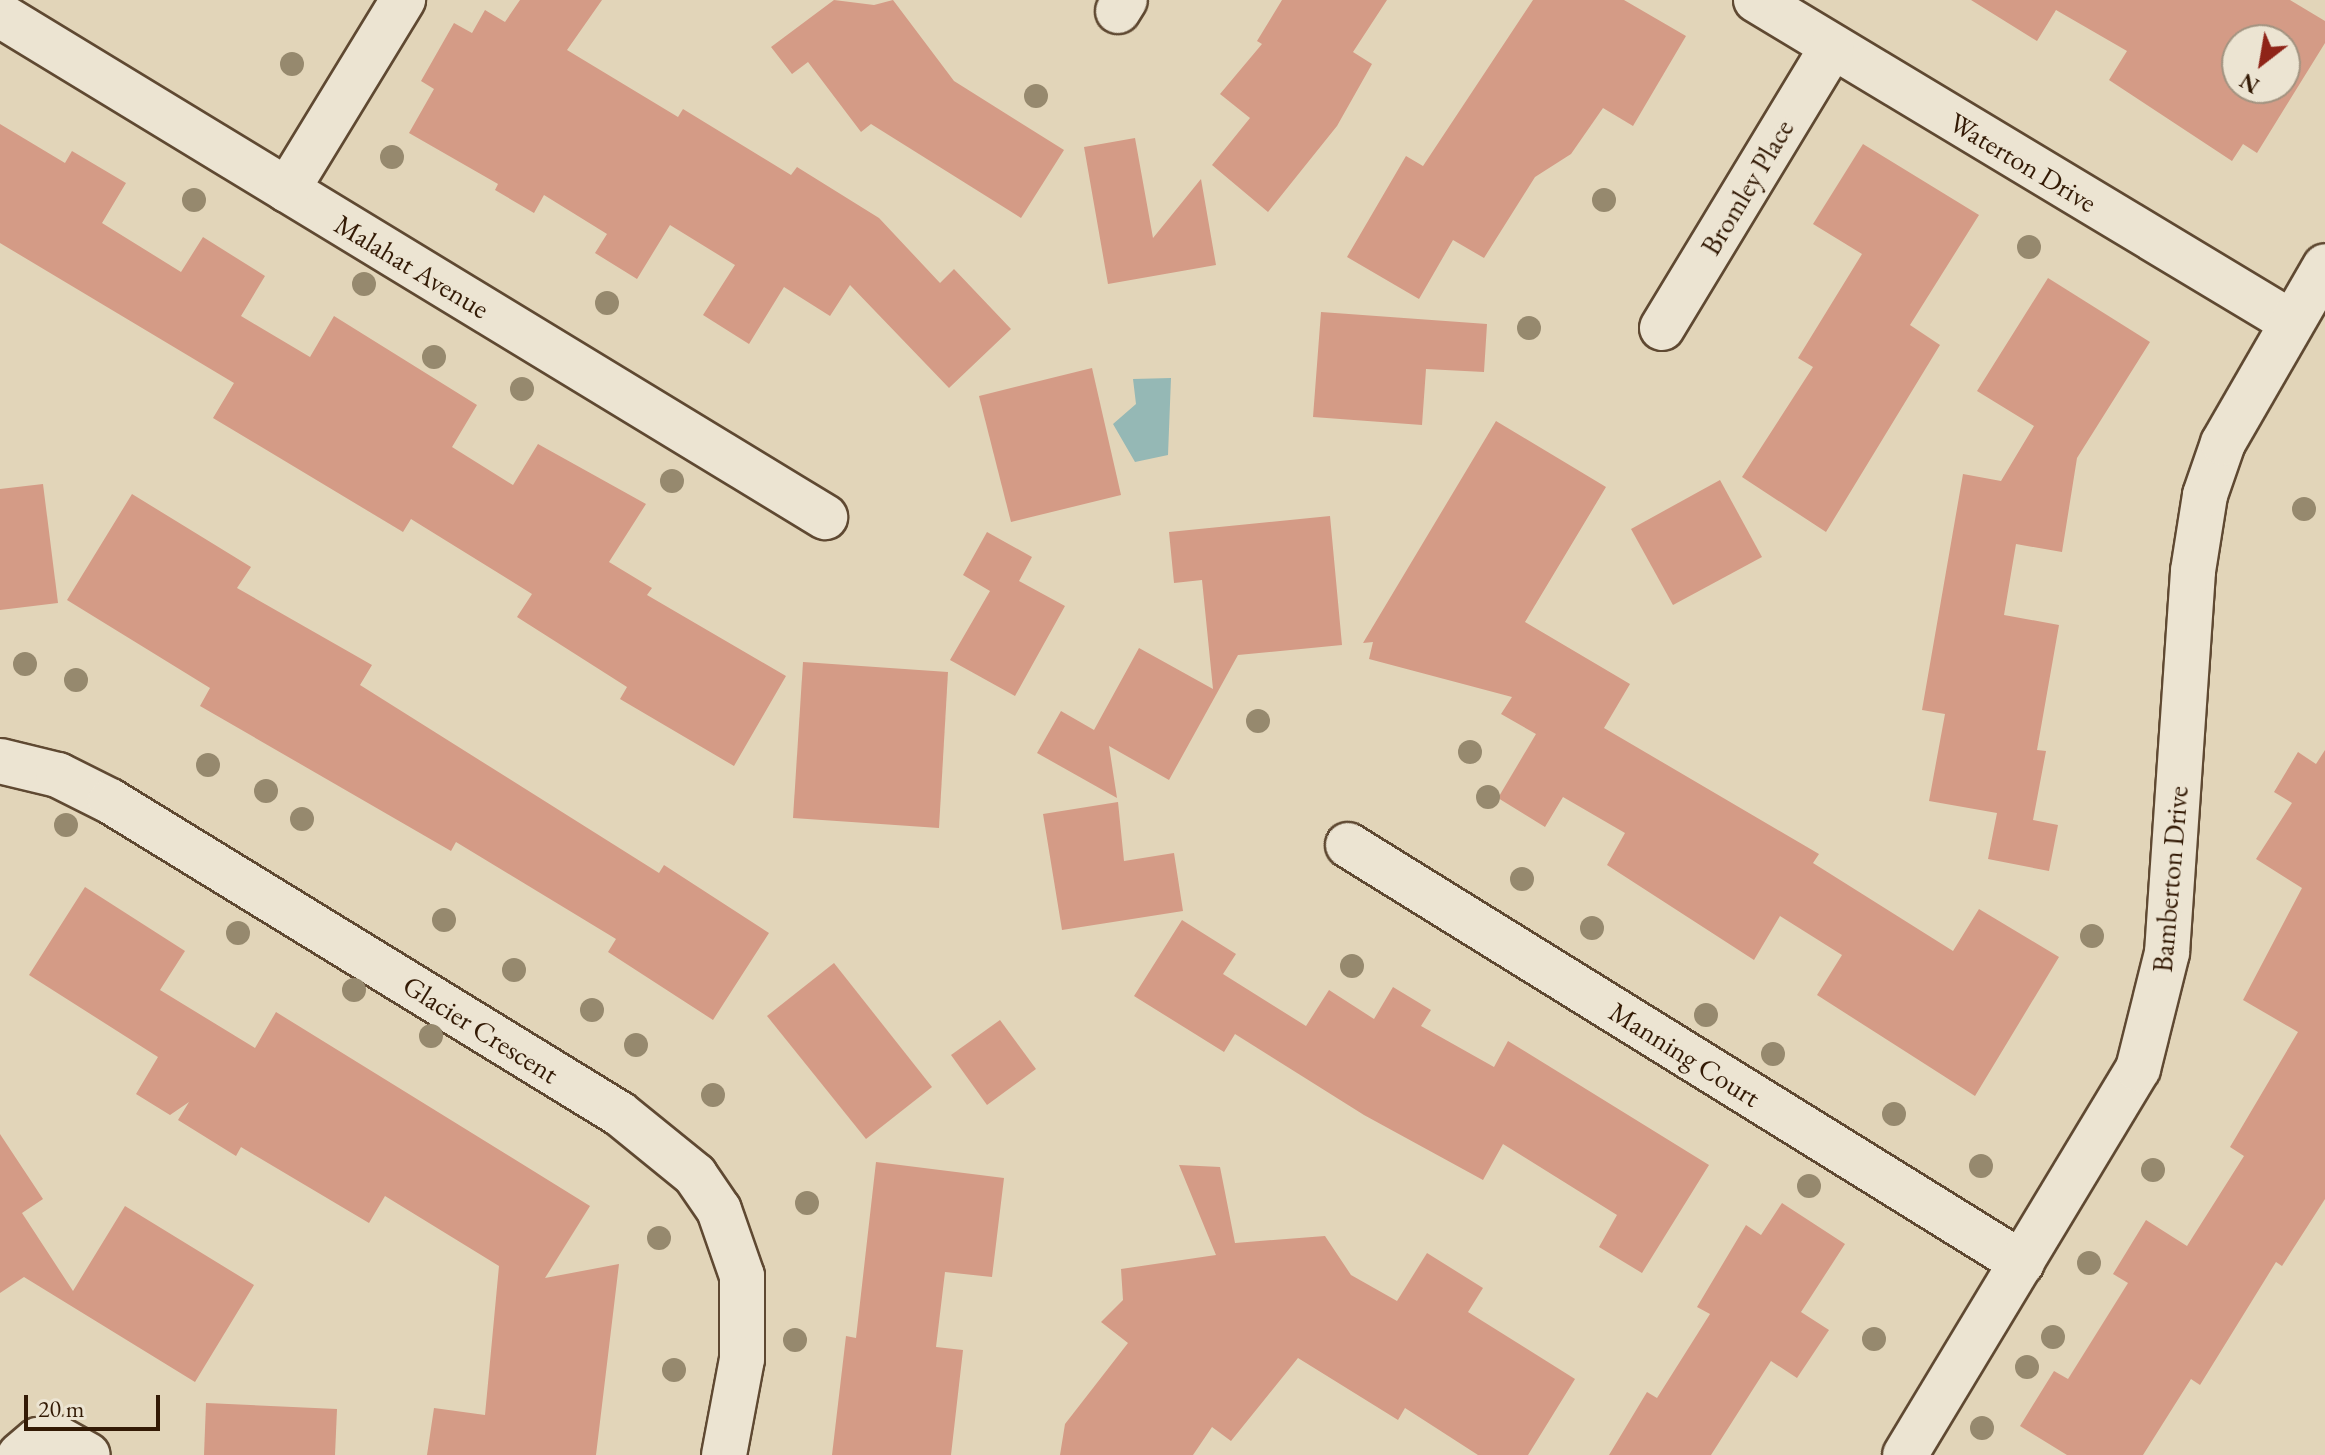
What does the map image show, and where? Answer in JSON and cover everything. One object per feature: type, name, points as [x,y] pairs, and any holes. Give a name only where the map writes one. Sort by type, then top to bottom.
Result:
[{"type":"street","points":[[287,190],[403,0]]},
{"type":"street","name":"Waterton Drive","points":[[1756,0],[2291,322]]},
{"type":"street","name":"Malahat Avenue","points":[[0,15],[825,517]]},
{"type":"street","name":"Bromley Place","points":[[1662,328],[1832,47]]},
{"type":"street","name":"Bamberton Drive","points":[[1905,1455],[2117,1109],[2155,1021],[2167,953],[2193,571],[2205,495],[2223,443],[2325,266]]},
{"type":"street","name":"Glacier Crescent","points":[[0,761],[58,775],[110,801],[620,1114],[695,1175],[719,1210],[742,1276],[742,1359],[724,1455]]},
{"type":"street","name":"Manning Court","points":[[1348,845],[2022,1263]]},
{"type":"street","points":[[20,1455],[38,1440],[57,1438],[88,1455]]},
{"type":"water","points":[[1171,378],[1168,455],[1135,462],[1113,424],[1136,404],[1133,379]]},
{"type":"building","points":[[520,0],[602,0],[567,50],[678,117],[683,109],[791,175],[797,167],[879,218],[940,283],[954,269],[1011,329],[949,388],[850,285],[830,316],[784,287],[749,344],[703,315],[735,265],[670,225],[637,279],[595,253],[607,234],[544,195],[534,213],[495,190],[498,184],[409,133],[434,89],[421,81],[454,23],[472,33],[485,10],[505,22]]},
{"type":"building","points":[[834,0],[874,5],[893,0],[954,81],[1064,150],[1021,218],[871,124],[861,132],[808,62],[792,74],[771,47]]},
{"type":"building","points":[[1282,0],[1387,0],[1353,52],[1372,64],[1337,126],[1268,212],[1212,165],[1250,118],[1220,94],[1262,44],[1257,41]]},
{"type":"building","points":[[1533,0],[1624,0],[1686,36],[1633,126],[1603,108],[1571,154],[1535,177],[1484,258],[1453,240],[1419,299],[1347,257],[1406,156],[1423,166]]},
{"type":"building","points":[[1971,0],[2290,0],[2325,21],[2325,43],[2301,82],[2301,24],[2221,24],[2221,104],[2287,104],[2257,153],[2243,144],[2232,161],[2109,80],[2127,51],[2056,10],[2037,41]]},
{"type":"building","points":[[0,124],[65,163],[72,151],[126,183],[102,223],[181,272],[203,237],[265,276],[241,316],[310,357],[334,316],[477,405],[452,447],[513,485],[538,444],[646,504],[609,562],[652,588],[647,595],[786,676],[734,766],[620,699],[627,687],[517,617],[532,594],[411,519],[403,532],[213,418],[234,383],[0,243]]},
{"type":"building","points":[[1135,138],[1153,238],[1201,179],[1216,265],[1108,284],[1084,147]]},
{"type":"building","points":[[1863,144],[1979,215],[1910,325],[1940,345],[1826,532],[1742,477],[1813,367],[1798,358],[1862,254],[1813,224]]},
{"type":"building","points":[[2048,278],[2150,342],[2077,458],[2062,552],[2016,544],[2004,615],[2059,625],[2037,750],[2046,751],[2033,820],[2058,825],[2049,871],[1988,859],[1997,813],[1929,801],[1945,714],[1922,710],[1963,474],[2001,481],[2034,426],[1977,391]]},
{"type":"building","points":[[1321,312],[1487,324],[1484,372],[1426,369],[1422,425],[1313,417]]},
{"type":"building","points":[[1092,368],[1121,495],[1011,522],[979,396]]},
{"type":"building","points":[[1496,421],[1606,487],[1525,622],[1630,684],[1604,728],[1819,854],[1813,863],[1953,951],[1979,909],[2059,957],[1975,1096],[1817,995],[1842,955],[1780,916],[1754,960],[1607,865],[1625,833],[1563,797],[1545,827],[1498,798],[1536,734],[1501,714],[1512,697],[1369,659],[1373,642],[1363,643]]},
{"type":"building","points":[[1720,480],[1762,557],[1673,605],[1631,529]]},
{"type":"building","points":[[43,484],[58,603],[0,610],[0,489]]},
{"type":"building","points":[[132,494],[251,567],[237,588],[372,665],[360,685],[659,873],[664,865],[769,933],[713,1020],[608,952],[616,939],[456,842],[451,851],[200,706],[210,688],[67,600]]},
{"type":"building","points":[[1330,516],[1342,645],[1238,655],[1169,780],[1109,746],[1117,798],[1037,753],[1061,711],[1094,730],[1139,648],[1213,689],[1202,580],[1174,583],[1169,532]]},
{"type":"building","points":[[987,532],[1032,557],[1019,581],[1065,606],[1015,696],[950,660],[990,591],[963,575]]},
{"type":"building","points":[[803,662],[948,672],[939,828],[793,818]]},
{"type":"building","points":[[2325,750],[2325,1199],[2282,1266],[2276,1262],[2200,1385],[2191,1379],[2143,1455],[2067,1455],[2020,1426],[2054,1371],[2068,1379],[2128,1283],[2113,1274],[2146,1220],[2187,1246],[2244,1156],[2230,1147],[2298,1032],[2243,1000],[2302,888],[2256,859],[2292,803],[2274,792],[2298,752],[2316,764]]},
{"type":"building","points":[[1118,802],[1124,861],[1174,853],[1183,911],[1062,930],[1043,814]]},
{"type":"building","points":[[85,887],[185,951],[160,990],[255,1048],[276,1012],[590,1206],[545,1278],[619,1264],[596,1455],[427,1455],[434,1408],[485,1415],[499,1266],[385,1196],[369,1223],[241,1147],[236,1156],[178,1120],[189,1102],[170,1115],[136,1094],[158,1057],[29,975]]},
{"type":"building","points":[[1182,920],[1236,954],[1223,974],[1306,1026],[1329,990],[1374,1019],[1393,987],[1431,1010],[1421,1026],[1494,1067],[1508,1041],[1709,1165],[1642,1273],[1599,1247],[1617,1215],[1503,1144],[1483,1180],[1364,1115],[1235,1034],[1224,1052],[1134,996]]},
{"type":"building","points":[[834,963],[932,1087],[866,1139],[767,1016]]},
{"type":"building","points":[[1000,1020],[1036,1069],[987,1105],[951,1055]]},
{"type":"building","points":[[0,1134],[43,1199],[22,1213],[73,1291],[125,1206],[254,1285],[195,1382],[24,1277],[0,1293]]},
{"type":"building","points":[[876,1162],[1004,1178],[992,1277],[945,1272],[936,1347],[963,1350],[951,1455],[832,1455],[846,1336],[856,1338]]},
{"type":"building","points":[[1179,1165],[1220,1167],[1235,1243],[1325,1236],[1351,1275],[1397,1301],[1427,1253],[1483,1288],[1468,1312],[1575,1379],[1528,1455],[1478,1455],[1405,1408],[1398,1420],[1298,1358],[1231,1441],[1212,1427],[1193,1455],[1060,1455],[1065,1424],[1128,1343],[1101,1322],[1123,1300],[1121,1269],[1216,1255]]},
{"type":"building","points":[[1782,1203],[1845,1244],[1801,1312],[1829,1330],[1797,1378],[1771,1361],[1711,1455],[1609,1455],[1647,1392],[1657,1398],[1710,1314],[1697,1307],[1746,1225],[1761,1235]]},
{"type":"building","points":[[206,1403],[337,1409],[335,1455],[204,1455]]}]
